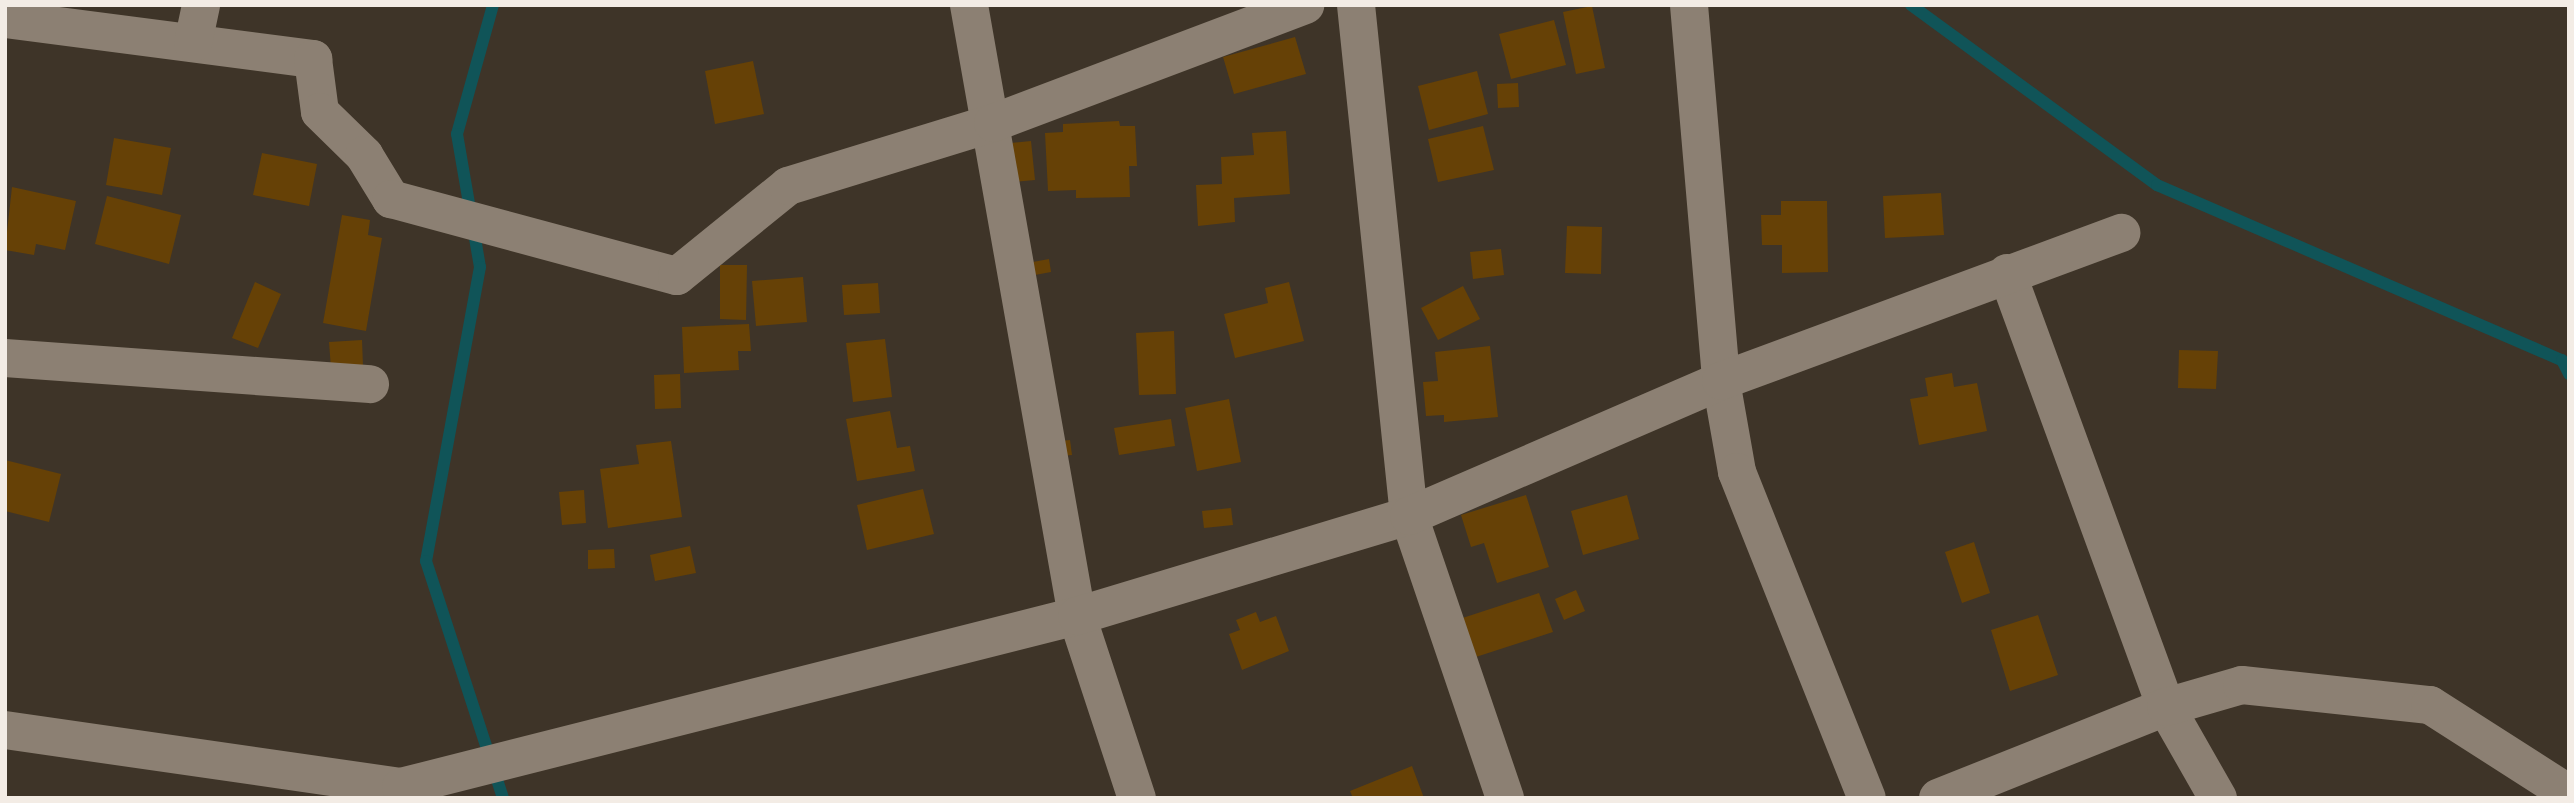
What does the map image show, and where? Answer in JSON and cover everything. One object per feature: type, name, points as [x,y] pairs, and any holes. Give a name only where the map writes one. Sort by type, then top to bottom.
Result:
[{"type":"street","points":[[192,43],[201,5]]},
{"type":"street","points":[[969,5],[993,123],[1077,617],[1137,798]]},
{"type":"street","points":[[5,19],[313,59],[320,112],[364,155],[391,199],[677,276],[788,186],[993,123],[1305,5]]},
{"type":"street","points":[[1356,5],[1409,516],[1505,798]]},
{"type":"street","points":[[1689,5],[1720,381],[1737,472],[1867,798]]},
{"type":"street","points":[[5,730],[401,787],[1077,617],[1409,516],[1720,381],[2007,273],[2122,233]]},
{"type":"street","points":[[2007,273],[2166,707],[2218,798]]},
{"type":"street","points":[[5,358],[370,384]]},
{"type":"street","points":[[1938,798],[2166,707],[2242,685],[2430,705],[2569,794]]},
{"type":"building","points":[[1592,6],[1605,68],[1576,74],[1563,12]]},
{"type":"building","points":[[1554,20],[1566,65],[1511,79],[1499,34]]},
{"type":"building","points":[[1295,37],[1306,74],[1234,94],[1223,57]]},
{"type":"building","points":[[753,61],[764,114],[715,124],[705,71]]},
{"type":"building","points":[[1477,71],[1488,114],[1429,130],[1418,86]]},
{"type":"building","points":[[1518,83],[1519,107],[1498,108],[1497,84]]},
{"type":"building","points":[[1119,121],[1120,126],[1135,126],[1137,166],[1129,166],[1130,197],[1076,198],[1076,190],[1048,191],[1045,133],[1063,132],[1063,124]]},
{"type":"building","points":[[1483,126],[1494,170],[1438,182],[1428,139]]},
{"type":"building","points":[[1286,131],[1290,194],[1234,198],[1235,222],[1198,226],[1196,185],[1222,184],[1221,157],[1254,155],[1252,133]]},
{"type":"building","points":[[114,138],[171,148],[162,195],[106,185]]},
{"type":"building","points":[[1031,141],[1035,180],[1004,183],[1001,144]]},
{"type":"building","points":[[262,153],[317,164],[309,206],[253,195]]},
{"type":"building","points":[[12,187],[76,201],[65,250],[36,244],[34,255],[5,250]]},
{"type":"building","points":[[1941,193],[1944,235],[1885,238],[1883,196]]},
{"type":"building","points":[[107,196],[181,215],[169,264],[95,244]]},
{"type":"building","points":[[1781,201],[1827,201],[1828,272],[1782,273],[1782,245],[1762,245],[1761,215],[1781,215]]},
{"type":"building","points":[[342,215],[370,220],[368,235],[382,238],[366,331],[323,323]]},
{"type":"building","points":[[1567,226],[1602,227],[1601,274],[1565,273]]},
{"type":"building","points":[[1501,249],[1504,275],[1473,279],[1470,252]]},
{"type":"building","points":[[1049,259],[1051,272],[1024,277],[1022,264]]},
{"type":"building","points":[[720,265],[747,265],[746,320],[720,319]]},
{"type":"building","points":[[803,277],[807,322],[756,326],[752,281]]},
{"type":"building","points":[[255,282],[281,294],[258,348],[232,338]]},
{"type":"building","points":[[1289,282],[1304,341],[1235,358],[1224,314],[1268,303],[1265,288]]},
{"type":"building","points":[[878,283],[880,313],[844,315],[842,285]]},
{"type":"building","points":[[1463,286],[1480,319],[1438,340],[1421,308]]},
{"type":"building","points":[[749,324],[751,351],[738,351],[739,370],[684,373],[682,327]]},
{"type":"building","points":[[1174,331],[1176,394],[1139,395],[1136,333]]},
{"type":"building","points":[[885,339],[892,397],[853,402],[846,343]]},
{"type":"building","points":[[362,340],[363,366],[331,368],[329,342]]},
{"type":"building","points":[[1490,346],[1498,417],[1444,422],[1444,415],[1426,416],[1423,382],[1438,381],[1435,352]]},
{"type":"building","points":[[2179,350],[2218,351],[2216,389],[2178,388]]},
{"type":"building","points":[[1952,373],[1954,387],[1977,383],[1987,431],[1919,445],[1910,399],[1928,396],[1925,378]]},
{"type":"building","points":[[680,374],[681,408],[655,409],[654,375]]},
{"type":"building","points":[[1229,399],[1241,462],[1197,471],[1185,408]]},
{"type":"building","points":[[890,411],[897,448],[910,446],[915,471],[857,481],[846,419]]},
{"type":"building","points":[[1171,419],[1175,446],[1119,455],[1114,428]]},
{"type":"building","points":[[1070,440],[1072,455],[1051,457],[1049,442]]},
{"type":"building","points":[[671,441],[682,517],[608,528],[600,469],[639,464],[636,445]]},
{"type":"building","points":[[5,460],[61,474],[49,522],[5,511]]},
{"type":"building","points":[[923,489],[934,534],[867,550],[857,505]]},
{"type":"building","points":[[584,490],[586,523],[562,525],[559,492]]},
{"type":"building","points":[[1526,495],[1549,567],[1497,583],[1484,543],[1471,547],[1461,515]]},
{"type":"building","points":[[1627,495],[1639,539],[1583,555],[1571,511]]},
{"type":"building","points":[[1231,508],[1233,525],[1204,528],[1202,511]]},
{"type":"building","points":[[1974,542],[1990,593],[1962,603],[1945,552]]},
{"type":"building","points":[[690,546],[696,573],[655,581],[650,555]]},
{"type":"building","points":[[614,549],[615,568],[588,569],[588,550]]},
{"type":"building","points":[[1576,590],[1585,611],[1564,620],[1555,599]]},
{"type":"building","points":[[1539,593],[1553,632],[1445,667],[1432,628]]},
{"type":"building","points":[[1256,612],[1260,622],[1276,616],[1289,651],[1242,670],[1229,634],[1240,630],[1236,620]]},
{"type":"building","points":[[2038,615],[2058,675],[2010,691],[1991,630]]},
{"type":"building","points":[[1412,766],[1424,798],[1353,798],[1350,791]]},
{"type":"waterway","points":[[493,5],[457,134],[480,267],[426,561],[503,798]]},
{"type":"waterway","points":[[1911,5],[2157,185],[2562,360],[2569,374]]}]
